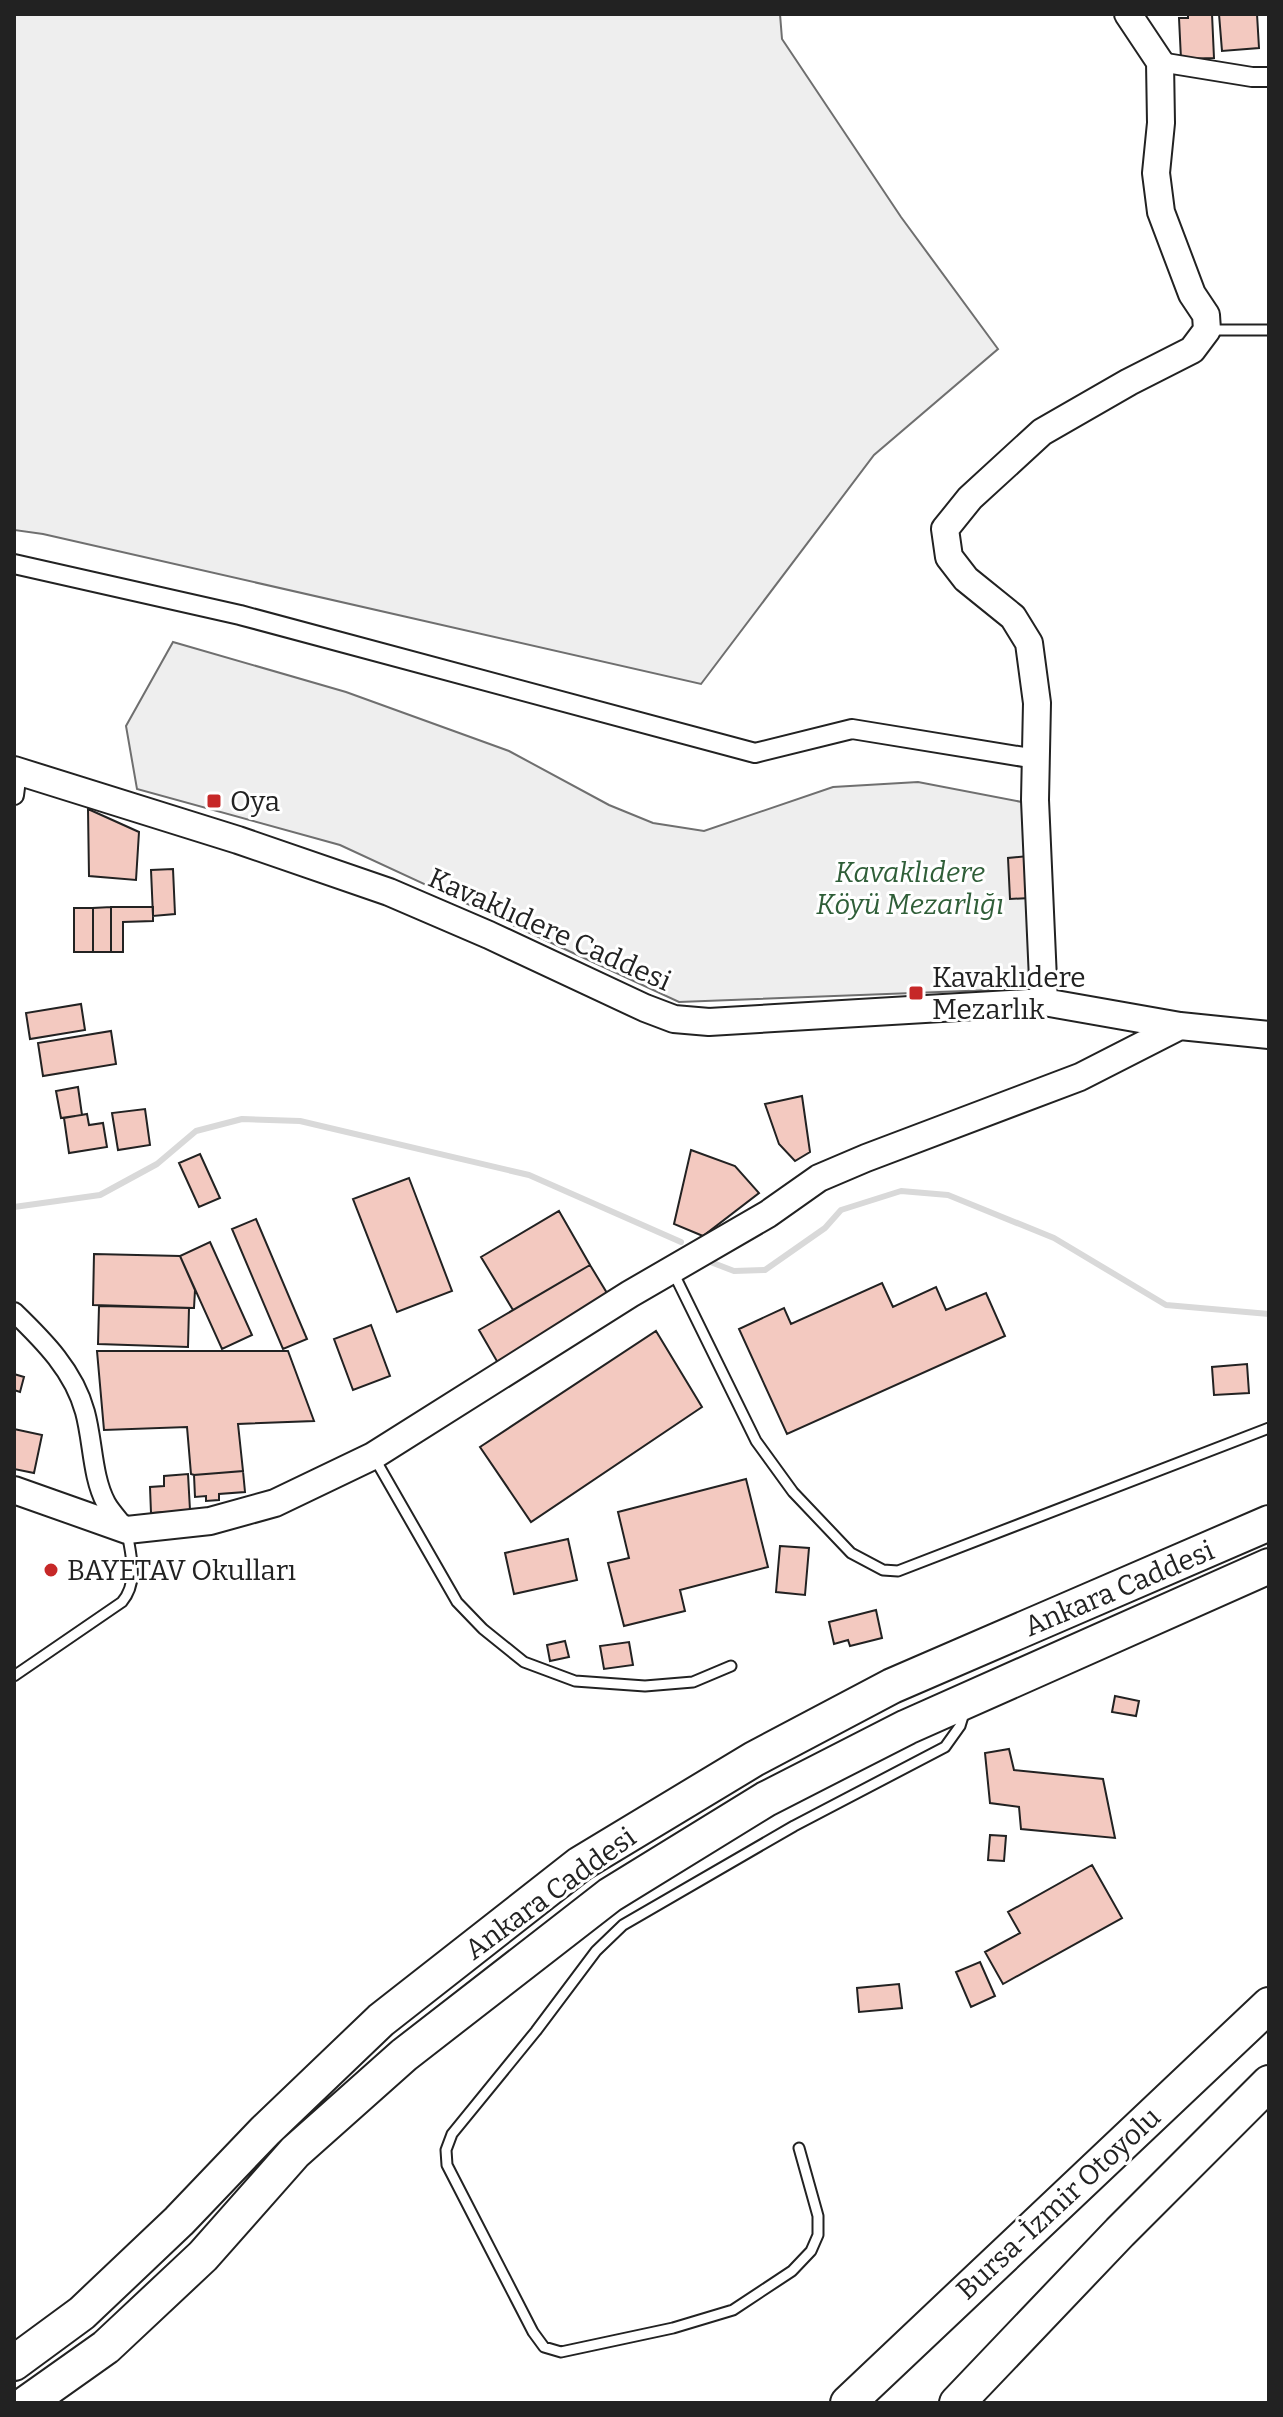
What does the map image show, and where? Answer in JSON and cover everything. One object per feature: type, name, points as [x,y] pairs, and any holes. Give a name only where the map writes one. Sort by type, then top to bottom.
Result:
[{"type":"highway","name":"Ankara Caddesi","points":[[14,2363],[82,2313],[381,2020],[580,1864],[754,1759],[892,1686],[1269,1523]]},
{"type":"highway","name":"Ankara Caddesi","points":[[27,2403],[106,2347],[203,2256],[295,2152],[404,2055],[610,1895],[766,1799],[907,1727],[1269,1566]]},
{"type":"highway","name":"Bursa-İzmir Otoyolu","points":[[848,2403],[1269,2005]]},
{"type":"highway","points":[[957,2403],[1120,2232],[1269,2083]]},
{"type":"street","points":[[1044,1002],[1035,800],[1037,703],[1029,643],[1013,617],[966,579],[949,557],[945,529],[970,498],[1042,432],[1192,350],[1207,330],[1206,315],[1192,294],[1161,212],[1156,173],[1161,123],[1160,62],[1128,14]]},
{"type":"street","points":[[1160,62],[1269,77]]},
{"type":"street","points":[[14,564],[240,615],[755,753],[852,729],[1036,759]]},
{"type":"street","name":"Kavaklıdere Caddesi","points":[[15,779],[238,840],[389,892],[674,1019],[709,1022],[1044,1002],[1180,1026],[1269,1035]]},
{"type":"street","points":[[14,1490],[127,1530],[210,1521],[275,1503],[373,1456],[672,1270],[768,1214],[819,1178],[1080,1077],[1180,1026]]},
{"type":"street","points":[[14,1312],[38,1335],[68,1372],[84,1410],[100,1490],[107,1505],[127,1530]]},
{"type":"lane","points":[[1207,330],[1269,330]]},
{"type":"lane","points":[[672,1270],[756,1441],[793,1492],[851,1553],[883,1570],[898,1571],[1269,1428]]},
{"type":"lane","points":[[373,1456],[457,1602],[483,1629],[524,1662],[575,1681],[645,1686],[693,1682],[731,1666]]},
{"type":"lane","points":[[14,1676],[122,1602],[129,1594],[133,1581],[127,1530]]},
{"type":"lane","points":[[799,2148],[818,2216],[818,2235],[811,2251],[792,2271],[733,2310],[673,2328],[561,2352],[544,2347],[533,2332],[447,2165],[446,2150],[452,2134],[596,1951],[623,1925],[794,1826],[945,1747],[960,1726],[967,1701]]},
{"type":"green space","points":[[14,14],[780,14],[782,39],[901,217],[998,349],[874,455],[701,684],[43,534],[14,530]]},
{"type":"green space","name":"Kavaklıdere Köyü Mezarlığı","points":[[173,642],[346,692],[509,751],[609,805],[653,823],[704,831],[833,787],[918,782],[1027,803],[1041,988],[679,1002],[340,845],[137,789],[126,726]]},
{"type":"building","points":[[1188,14],[1212,14],[1214,58],[1181,59],[1179,18],[1188,18]]},
{"type":"building","points":[[1219,14],[1257,14],[1259,48],[1222,51]]},
{"type":"building","points":[[88,809],[139,832],[136,880],[89,876]]},
{"type":"building","points":[[1028,856],[1030,898],[1010,899],[1008,858]]},
{"type":"building","points":[[173,869],[175,914],[153,916],[151,870]]},
{"type":"building","points":[[111,907],[111,952],[93,952],[93,908]]},
{"type":"building","points":[[111,907],[153,907],[153,921],[123,922],[123,952],[111,952]]},
{"type":"building","points":[[74,908],[93,908],[93,952],[74,952]]},
{"type":"building","points":[[81,1004],[85,1030],[30,1039],[26,1013]]},
{"type":"building","points":[[111,1031],[116,1064],[43,1076],[38,1043]]},
{"type":"building","points":[[78,1087],[82,1115],[61,1118],[56,1091]]},
{"type":"building","points":[[802,1096],[810,1152],[795,1161],[779,1144],[765,1104]]},
{"type":"building","points":[[145,1109],[150,1145],[118,1150],[112,1113]]},
{"type":"building","points":[[87,1114],[89,1125],[103,1123],[107,1147],[69,1153],[64,1118]]},
{"type":"building","points":[[691,1150],[735,1166],[759,1193],[703,1236],[674,1224]]},
{"type":"building","points":[[200,1154],[220,1198],[199,1207],[179,1163]]},
{"type":"building","points":[[409,1178],[452,1291],[397,1312],[353,1199]]},
{"type":"building","points":[[559,1211],[590,1265],[513,1310],[481,1257]]},
{"type":"building","points":[[256,1219],[307,1339],[283,1349],[232,1229]]},
{"type":"building","points":[[210,1242],[252,1335],[222,1349],[180,1256]]},
{"type":"building","points":[[94,1254],[180,1256],[195,1290],[194,1308],[93,1305]]},
{"type":"building","points":[[590,1265],[610,1298],[498,1363],[479,1330]]},
{"type":"building","points":[[882,1283],[893,1307],[936,1287],[946,1310],[986,1293],[1005,1336],[787,1434],[739,1329],[784,1308],[791,1324]]},
{"type":"building","points":[[99,1306],[189,1308],[188,1347],[98,1344]]},
{"type":"building","points":[[371,1325],[390,1376],[353,1390],[334,1339]]},
{"type":"building","points":[[656,1331],[702,1407],[531,1522],[480,1447]]},
{"type":"building","points":[[97,1351],[288,1351],[314,1421],[238,1424],[243,1471],[194,1475],[191,1474],[187,1427],[104,1430]]},
{"type":"building","points":[[1247,1364],[1249,1393],[1214,1395],[1212,1367]]},
{"type":"building","points":[[14,1374],[24,1377],[20,1392],[14,1390]]},
{"type":"building","points":[[14,1429],[42,1435],[34,1473],[14,1469]]},
{"type":"building","points":[[243,1471],[245,1492],[219,1494],[219,1500],[206,1501],[206,1496],[195,1497],[194,1475]]},
{"type":"building","points":[[188,1474],[190,1510],[184,1510],[184,1514],[151,1513],[150,1487],[164,1486],[164,1476]]},
{"type":"building","points":[[746,1479],[768,1567],[680,1590],[685,1611],[624,1626],[608,1563],[629,1558],[618,1512]]},
{"type":"building","points":[[568,1539],[577,1580],[514,1594],[505,1553]]},
{"type":"building","points":[[780,1546],[809,1548],[805,1595],[776,1592]]},
{"type":"building","points":[[876,1610],[882,1638],[850,1646],[848,1640],[834,1644],[829,1622]]},
{"type":"building","points":[[565,1641],[569,1657],[550,1661],[547,1645]]},
{"type":"building","points":[[629,1642],[633,1665],[604,1669],[600,1646]]},
{"type":"building","points":[[1115,1696],[1139,1701],[1136,1716],[1112,1712]]},
{"type":"building","points":[[1009,1749],[1014,1770],[1103,1779],[1115,1838],[1021,1829],[1019,1807],[990,1803],[985,1753]]},
{"type":"building","points":[[990,1835],[1006,1836],[1004,1861],[988,1860]]},
{"type":"building","points":[[1092,1865],[1122,1918],[1003,1984],[985,1952],[1020,1933],[1008,1912]]},
{"type":"building","points":[[980,1962],[995,1996],[971,2007],[956,1972]]},
{"type":"building","points":[[899,1984],[902,2008],[859,2012],[857,1988]]},
{"type":"waterway","points":[[14,1207],[100,1195],[157,1164],[196,1131],[242,1119],[300,1121],[529,1175],[681,1242]]},
{"type":"waterway","points":[[708,1261],[734,1271],[765,1270],[825,1228],[841,1210],[901,1191],[948,1195],[1054,1238],[1166,1305],[1269,1314]]},
{"type":"place","name":"Oya","points":[[214,801]]},
{"type":"place","name":"Kavaklıdere Mezarlık","points":[[916,993]]},
{"type":"place","name":"BAYETAV Okulları","points":[[51,1570]]}]
